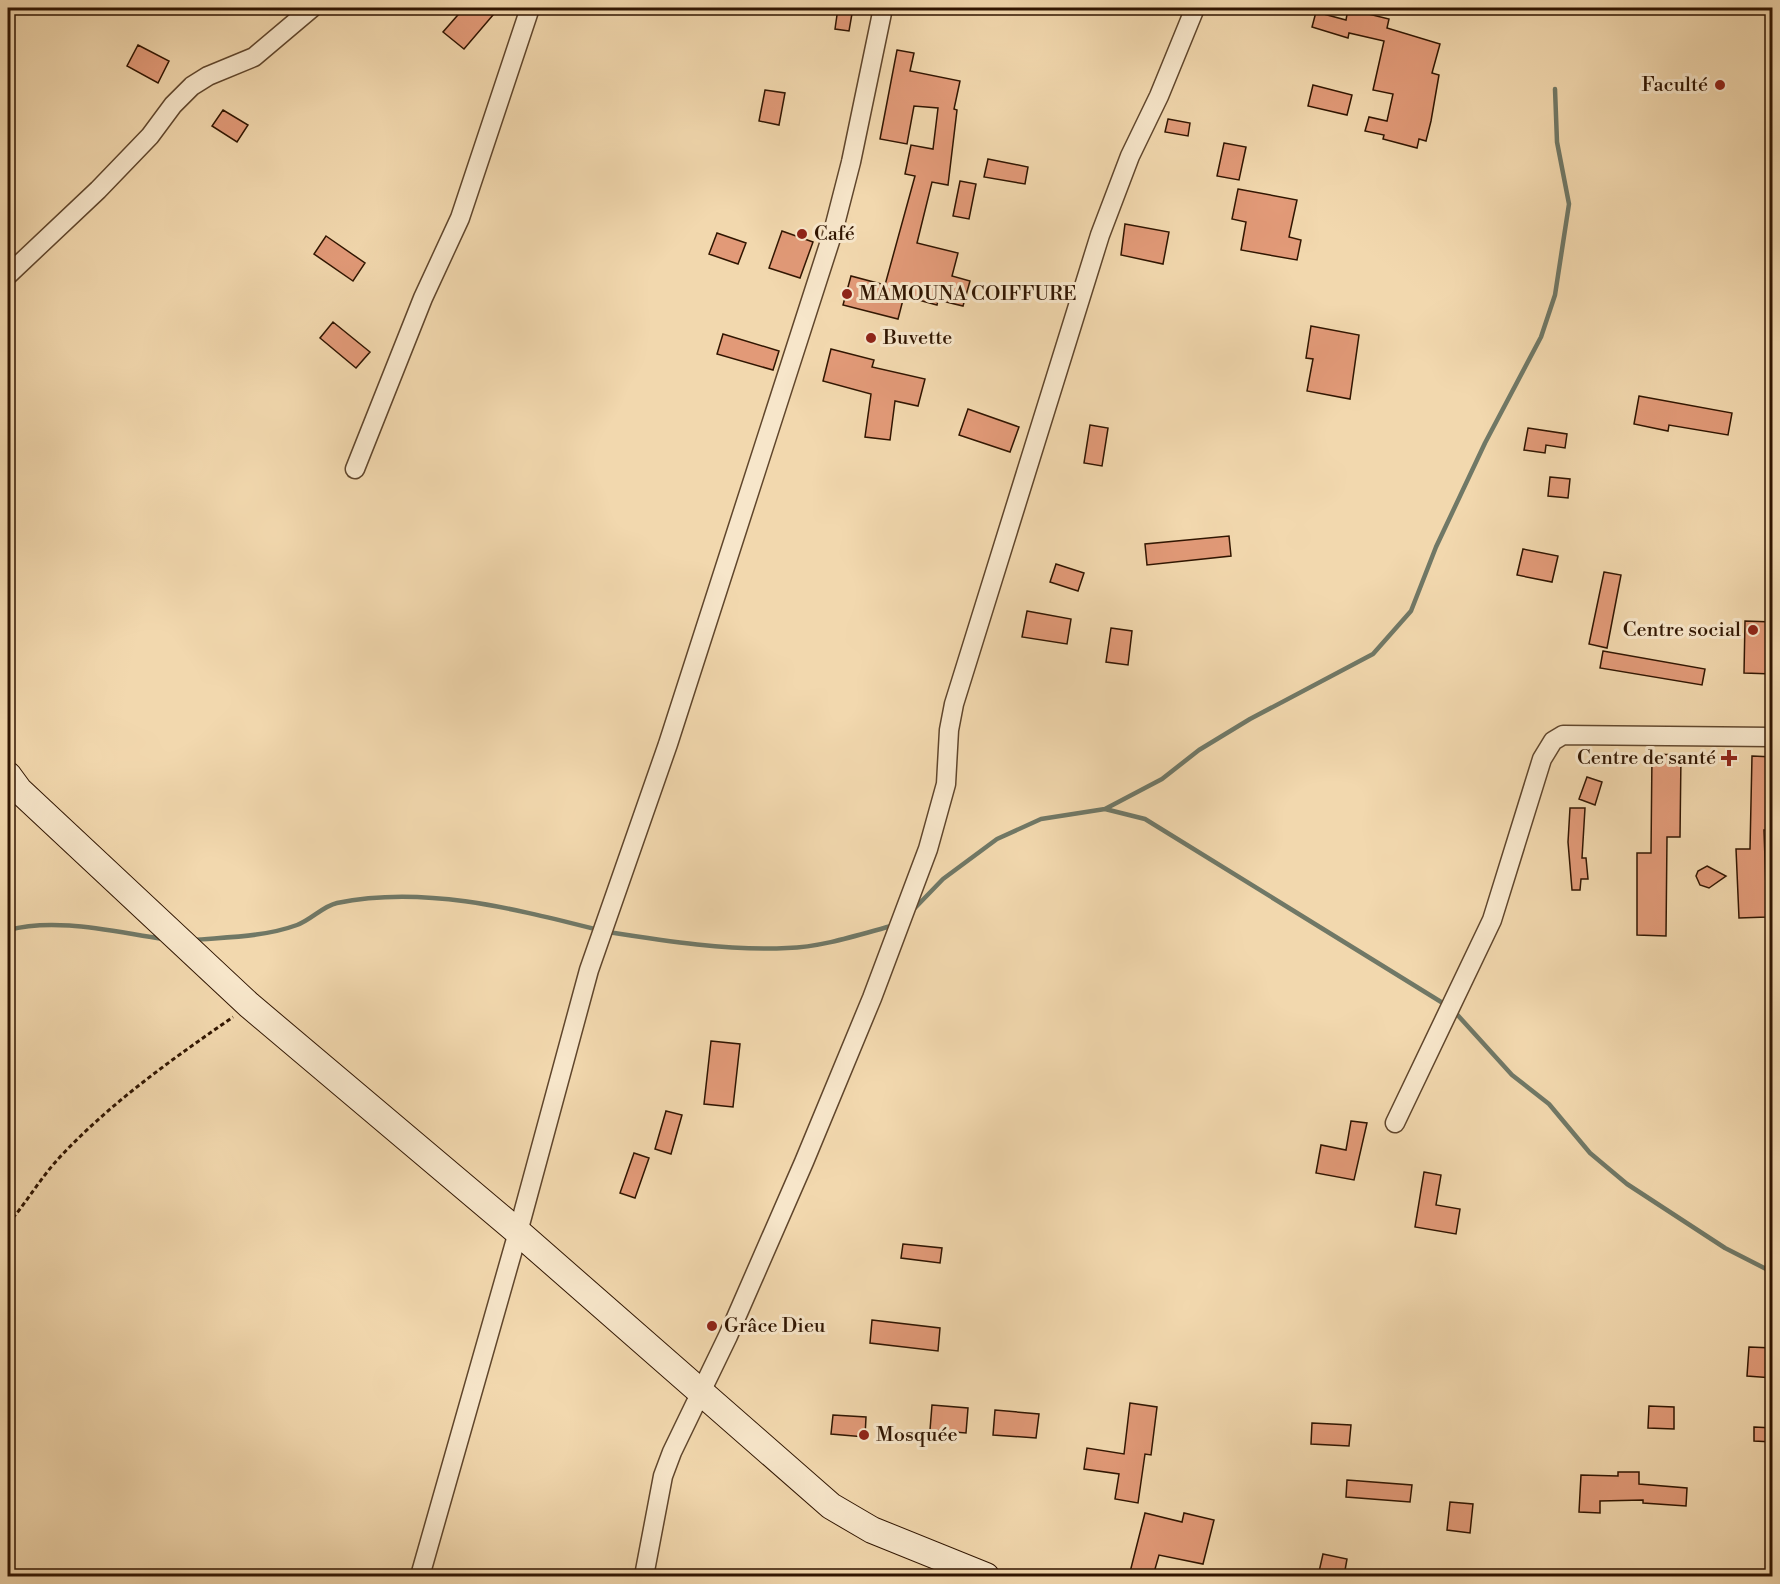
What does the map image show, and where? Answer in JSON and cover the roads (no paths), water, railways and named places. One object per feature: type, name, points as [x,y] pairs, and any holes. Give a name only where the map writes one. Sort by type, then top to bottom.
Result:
[{"type":"street","points":[[8,275],[98,190],[150,136],[173,105],[192,86],[208,76],[254,57],[312,8]]},
{"type":"street","points":[[355,469],[423,298],[460,218],[530,8]]},
{"type":"street","points":[[420,1576],[518,1232],[589,970],[668,744],[833,232],[851,162],[883,8]]},
{"type":"street","points":[[644,1576],[663,1476],[672,1452],[804,1162],[872,998],[928,849],[946,784],[949,730],[954,704],[1100,236],[1130,156],[1159,96],[1195,8]]},
{"type":"street","points":[[1395,1123],[1492,920],[1542,759],[1553,741],[1563,735],[1773,737]]},
{"type":"street","points":[[8,776],[19,790],[249,1005],[518,1232],[831,1506],[872,1530],[986,1576]]},
{"type":"waterway","points":[[1105,809],[1162,779],[1199,750],[1250,719],[1373,654],[1411,611],[1436,547],[1485,443],[1541,337],[1555,295],[1569,204],[1557,142],[1555,89]]},
{"type":"waterway","points":[[913,910],[943,879],[997,839],[1041,819],[1105,809],[1145,819],[1446,1005]]},
{"type":"waterway","points":[[193,940],[272,932],[302,923],[337,903],[370,898],[403,897],[436,898],[502,907],[599,930]]},
{"type":"waterway","points":[[8,930],[27,926],[66,925],[164,939]]},
{"type":"waterway","points":[[608,932],[697,945],[765,949],[801,947],[842,940],[895,925]]},
{"type":"waterway","points":[[1453,1010],[1512,1075],[1549,1104],[1590,1153],[1627,1184],[1725,1248],[1772,1272]]},
{"type":"place","name":"Faculté","points":[[1720,85]]},
{"type":"place","name":"Café","points":[[802,234]]},
{"type":"place","name":"MAMOUNA COIFFURE","points":[[847,294]]},
{"type":"place","name":"Buvette","points":[[871,338]]},
{"type":"place","name":"Centre social","points":[[1753,630]]},
{"type":"place","name":"Centre de santé","points":[[1729,758]]},
{"type":"place","name":"Grâce Dieu","points":[[712,1326]]},
{"type":"place","name":"Mosquée","points":[[864,1435]]}]
